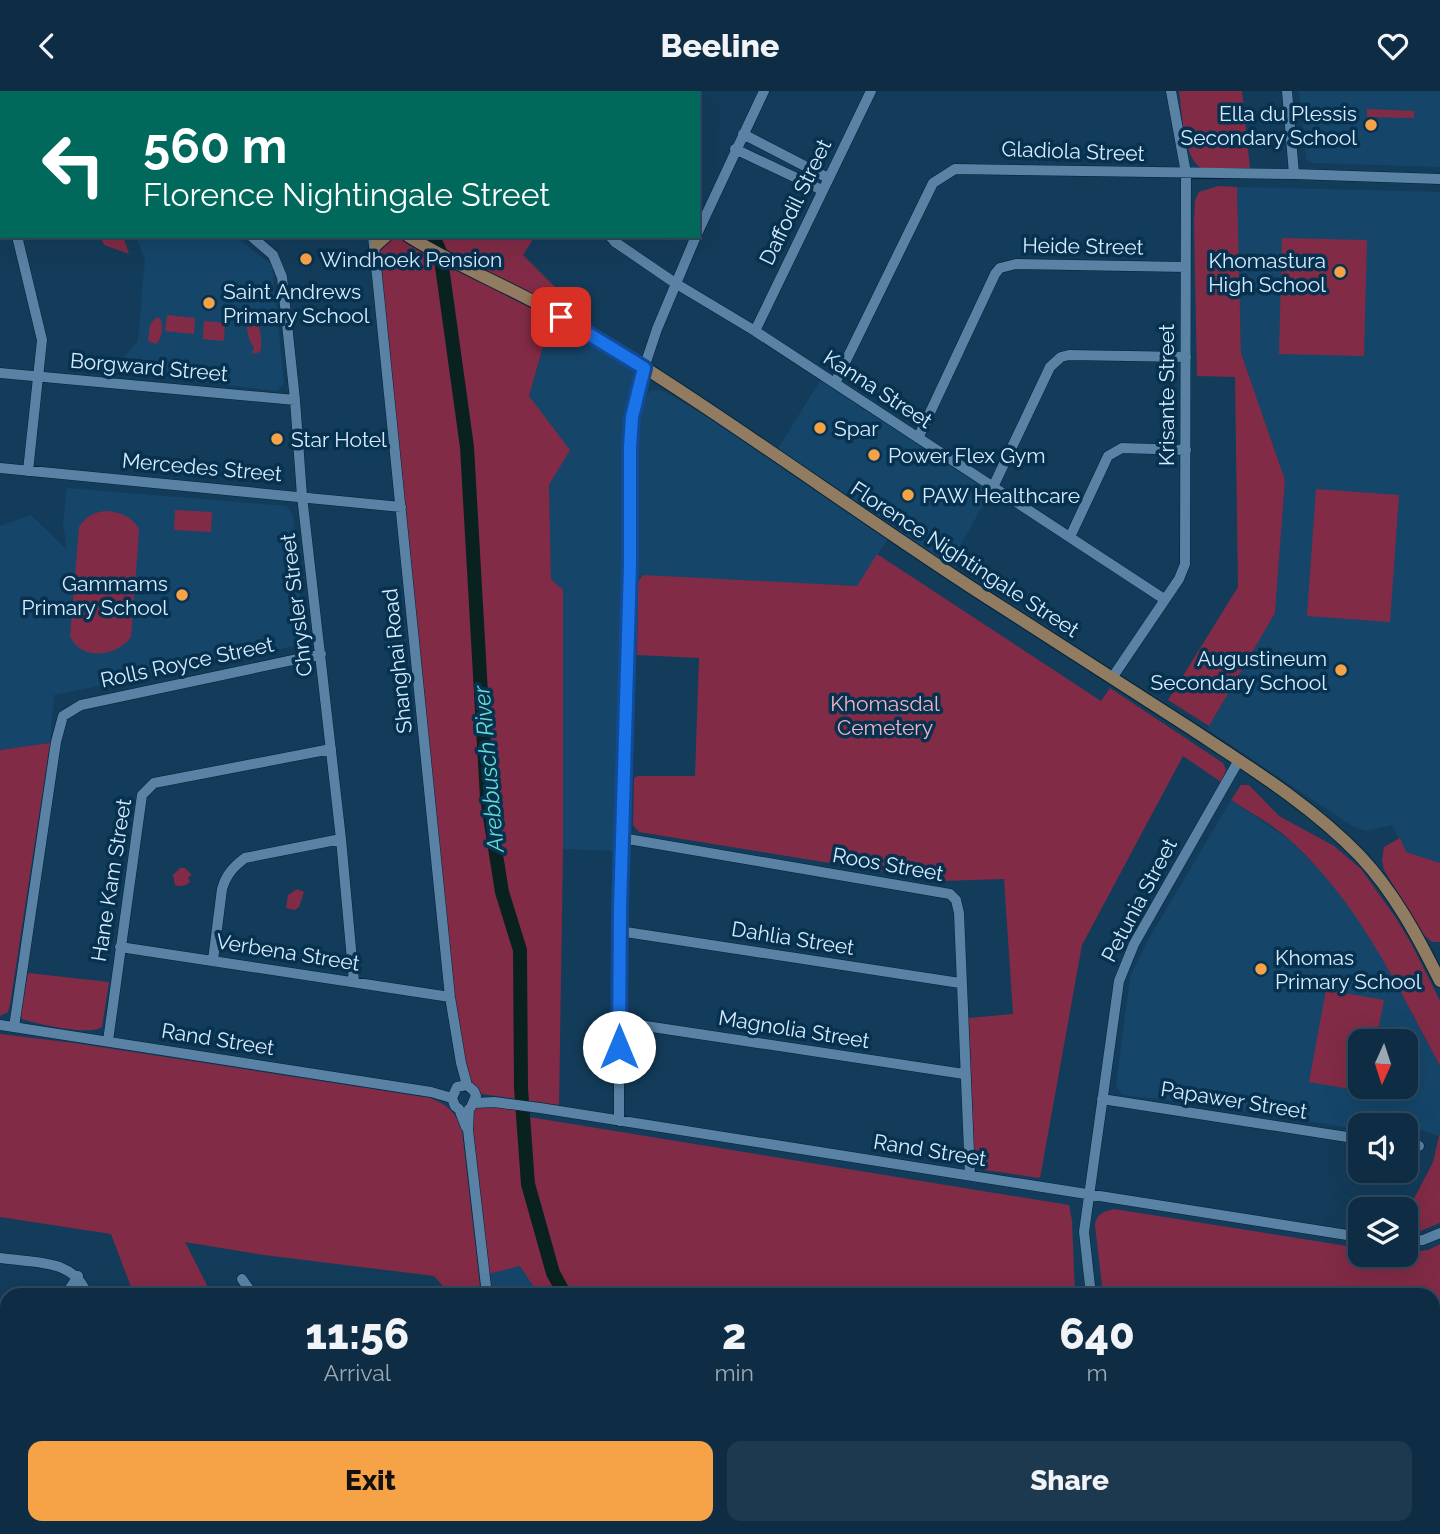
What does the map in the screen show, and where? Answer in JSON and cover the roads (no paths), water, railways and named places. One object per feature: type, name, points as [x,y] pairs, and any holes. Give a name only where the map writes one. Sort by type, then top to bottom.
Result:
[{"type":"main road","name":"Florence Nightingale Street","points":[[411,238],[447,260],[561,317],[644,368],[926,558],[1239,760],[1317,815],[1362,857],[1434,956],[1440,981]]},
{"type":"street","points":[[700,227],[764,91]]},
{"type":"street","name":"Daffodil Street","points":[[755,331],[871,91]]},
{"type":"street","name":"Krisante Street","points":[[1112,678],[1179,579],[1185,564],[1186,173],[1171,91]]},
{"type":"street","points":[[1287,91],[1294,174]]},
{"type":"street","points":[[743,134],[828,178]]},
{"type":"street","points":[[736,149],[822,190]]},
{"type":"street","name":"Gladiola Street","points":[[835,383],[933,183],[940,176],[955,169],[966,167],[1440,179]]},
{"type":"street","points":[[17,238],[42,338],[28,471]]},
{"type":"street","name":"Chrysler Street","points":[[253,238],[273,255],[280,267],[354,982]]},
{"type":"street","name":"Kanna Street","points":[[612,238],[675,283],[755,331],[1164,600]]},
{"type":"street","points":[[619,1121],[619,931],[632,417],[644,368],[675,283],[695,238]]},
{"type":"street","name":"Shanghai Road","points":[[377,242],[450,997],[461,1063],[457,1090]]},
{"type":"street","name":"Heide Street","points":[[918,438],[1000,268],[1016,264],[1186,267]]},
{"type":"street","points":[[993,487],[1050,367],[1061,358],[1069,355],[1186,357]]},
{"type":"street","name":"Borgward Street","points":[[0,373],[295,400]]},
{"type":"street","points":[[1070,537],[1108,456],[1122,448],[1186,450]]},
{"type":"street","name":"Mercedes Street","points":[[0,468],[401,507]]},
{"type":"street","name":"Rolls Royce Street","points":[[14,1027],[63,716],[81,705],[321,653]]},
{"type":"street","name":"Hane Kam Street","points":[[108,1041],[142,795],[147,788],[154,783],[331,749]]},
{"type":"street","name":"Petunia Street","points":[[1090,1288],[1084,1232],[1122,970],[1140,932],[1239,760]]},
{"type":"street","name":"Roos Street","points":[[622,838],[950,894],[956,900],[959,913],[970,1175]]},
{"type":"street","points":[[213,960],[222,889],[225,879],[237,864],[245,858],[341,839]]},
{"type":"street","name":"Dahlia Street","points":[[619,931],[960,983]]},
{"type":"street","name":"Verbena Street","points":[[120,947],[450,997]]},
{"type":"street","name":"Magnolia Street","points":[[619,1022],[964,1075]]},
{"type":"street","name":"Rand Street","points":[[0,1025],[431,1092],[457,1090]]},
{"type":"street","points":[[457,1090],[470,1103],[468,1130],[486,1288]]},
{"type":"street","points":[[457,1090],[456,1106],[470,1103]]},
{"type":"street","name":"Papawer Street","points":[[1102,1099],[1348,1137]]},
{"type":"street","name":"Rand Street","points":[[470,1103],[496,1102],[540,1108],[1348,1235]]},
{"type":"street","points":[[1418,1241],[1440,1233]]},
{"type":"street","points":[[1,1261],[54,1265],[67,1269],[78,1276],[84,1288]]},
{"type":"street","points":[[70,1288],[78,1276]]},
{"type":"street","points":[[242,1279],[248,1288]]},
{"type":"waterway","name":"Arebbusch River","points":[[434,238],[440,252],[467,447],[487,798],[502,892],[520,950],[521,1088],[528,1184],[553,1273],[561,1288]]},
{"type":"place","name":"Ella du Plessis Secondary School","points":[[1371,125]]},
{"type":"place","name":"Windhoek Pension","points":[[306,259]]},
{"type":"place","name":"Khomastura High School","points":[[1340,272]]},
{"type":"place","name":"Saint Andrews Primary School","points":[[209,303]]},
{"type":"place","name":"Spar","points":[[820,428]]},
{"type":"place","name":"Star Hotel","points":[[277,439]]},
{"type":"place","name":"Power Flex Gym","points":[[874,455]]},
{"type":"place","name":"PAW Healthcare","points":[[908,495]]},
{"type":"place","name":"Gammams Primary School","points":[[182,595]]},
{"type":"place","name":"Augustineum Secondary School","points":[[1341,670]]},
{"type":"place","name":"Khomas Primary School","points":[[1261,969]]},
{"type":"park label","name":"Khomasdal Cemetery","points":[[885,715]]}]
